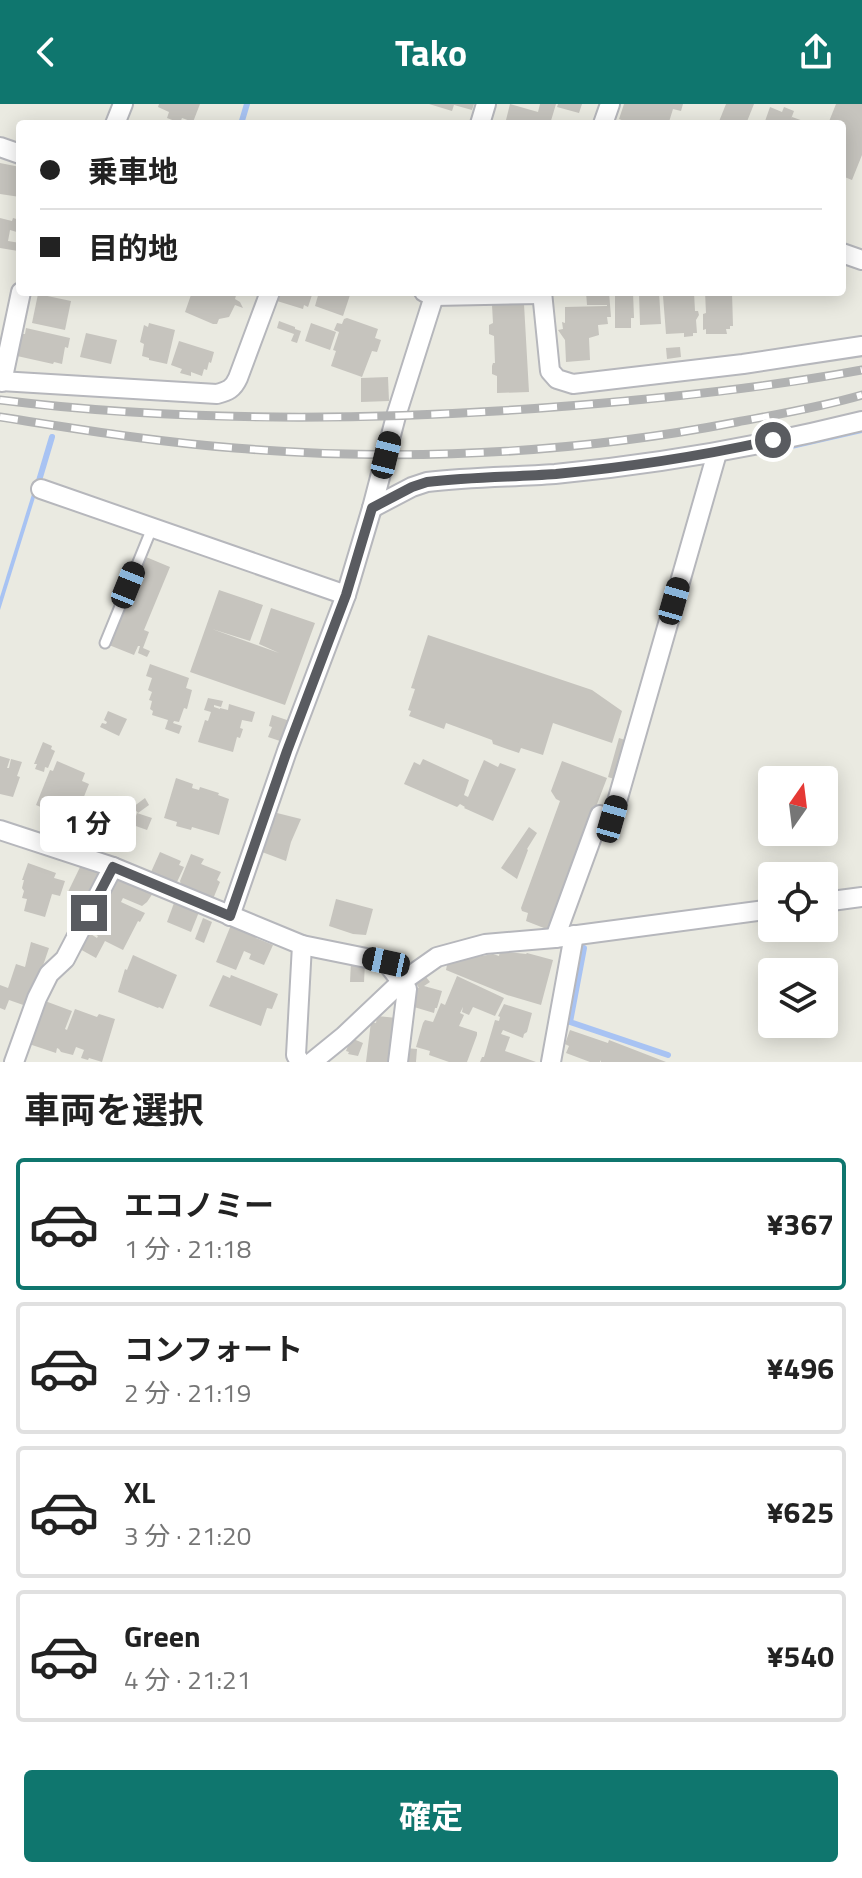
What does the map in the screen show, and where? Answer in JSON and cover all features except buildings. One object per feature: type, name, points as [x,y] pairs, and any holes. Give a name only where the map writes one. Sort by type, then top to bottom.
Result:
[{"type":"street","points":[[20,296],[1,382],[217,394],[234,386],[269,296]]},
{"type":"street","points":[[230,916],[287,751],[346,595],[427,296]]},
{"type":"street","points":[[541,296],[550,371],[557,379],[573,384],[862,346]]},
{"type":"street","points":[[372,508],[427,482],[555,474],[717,453],[862,421]]},
{"type":"street","points":[[551,1062],[565,937],[600,815],[612,819],[717,453]]},
{"type":"street","points":[[41,489],[346,595]]},
{"type":"street","points":[[0,830],[113,867],[302,945],[386,962],[407,989],[398,1062]]},
{"type":"street","points":[[18,1061],[37,998],[49,974],[65,959],[113,867]]},
{"type":"street","points":[[838,900],[862,897]]},
{"type":"street","points":[[325,1058],[400,983],[437,957],[485,944],[565,937],[758,911]]},
{"type":"street","points":[[300,1062],[296,1055],[302,945]]},
{"type":"lane","points":[[105,643],[152,528]]},
{"type":"lane","points":[[76,855],[88,809]]},
{"type":"water","points":[[33,491],[37,491],[0,610],[0,597]]},
{"type":"waterway","points":[[242,120],[247,104]]},
{"type":"waterway","points":[[765,452],[862,430]]},
{"type":"waterway","points":[[38,484],[52,437]]},
{"type":"waterway","points":[[584,948],[570,1022],[668,1055]]},
{"type":"railway","points":[[0,400],[141,413],[213,416],[426,415],[679,396],[862,370]]},
{"type":"railway","points":[[0,417],[205,445],[298,452],[424,454],[613,442],[737,422],[862,395]]},
{"type":"route","points":[[89,913],[113,867],[230,916],[287,751],[346,595],[372,508],[427,482],[555,474],[717,453],[773,440]]}]
